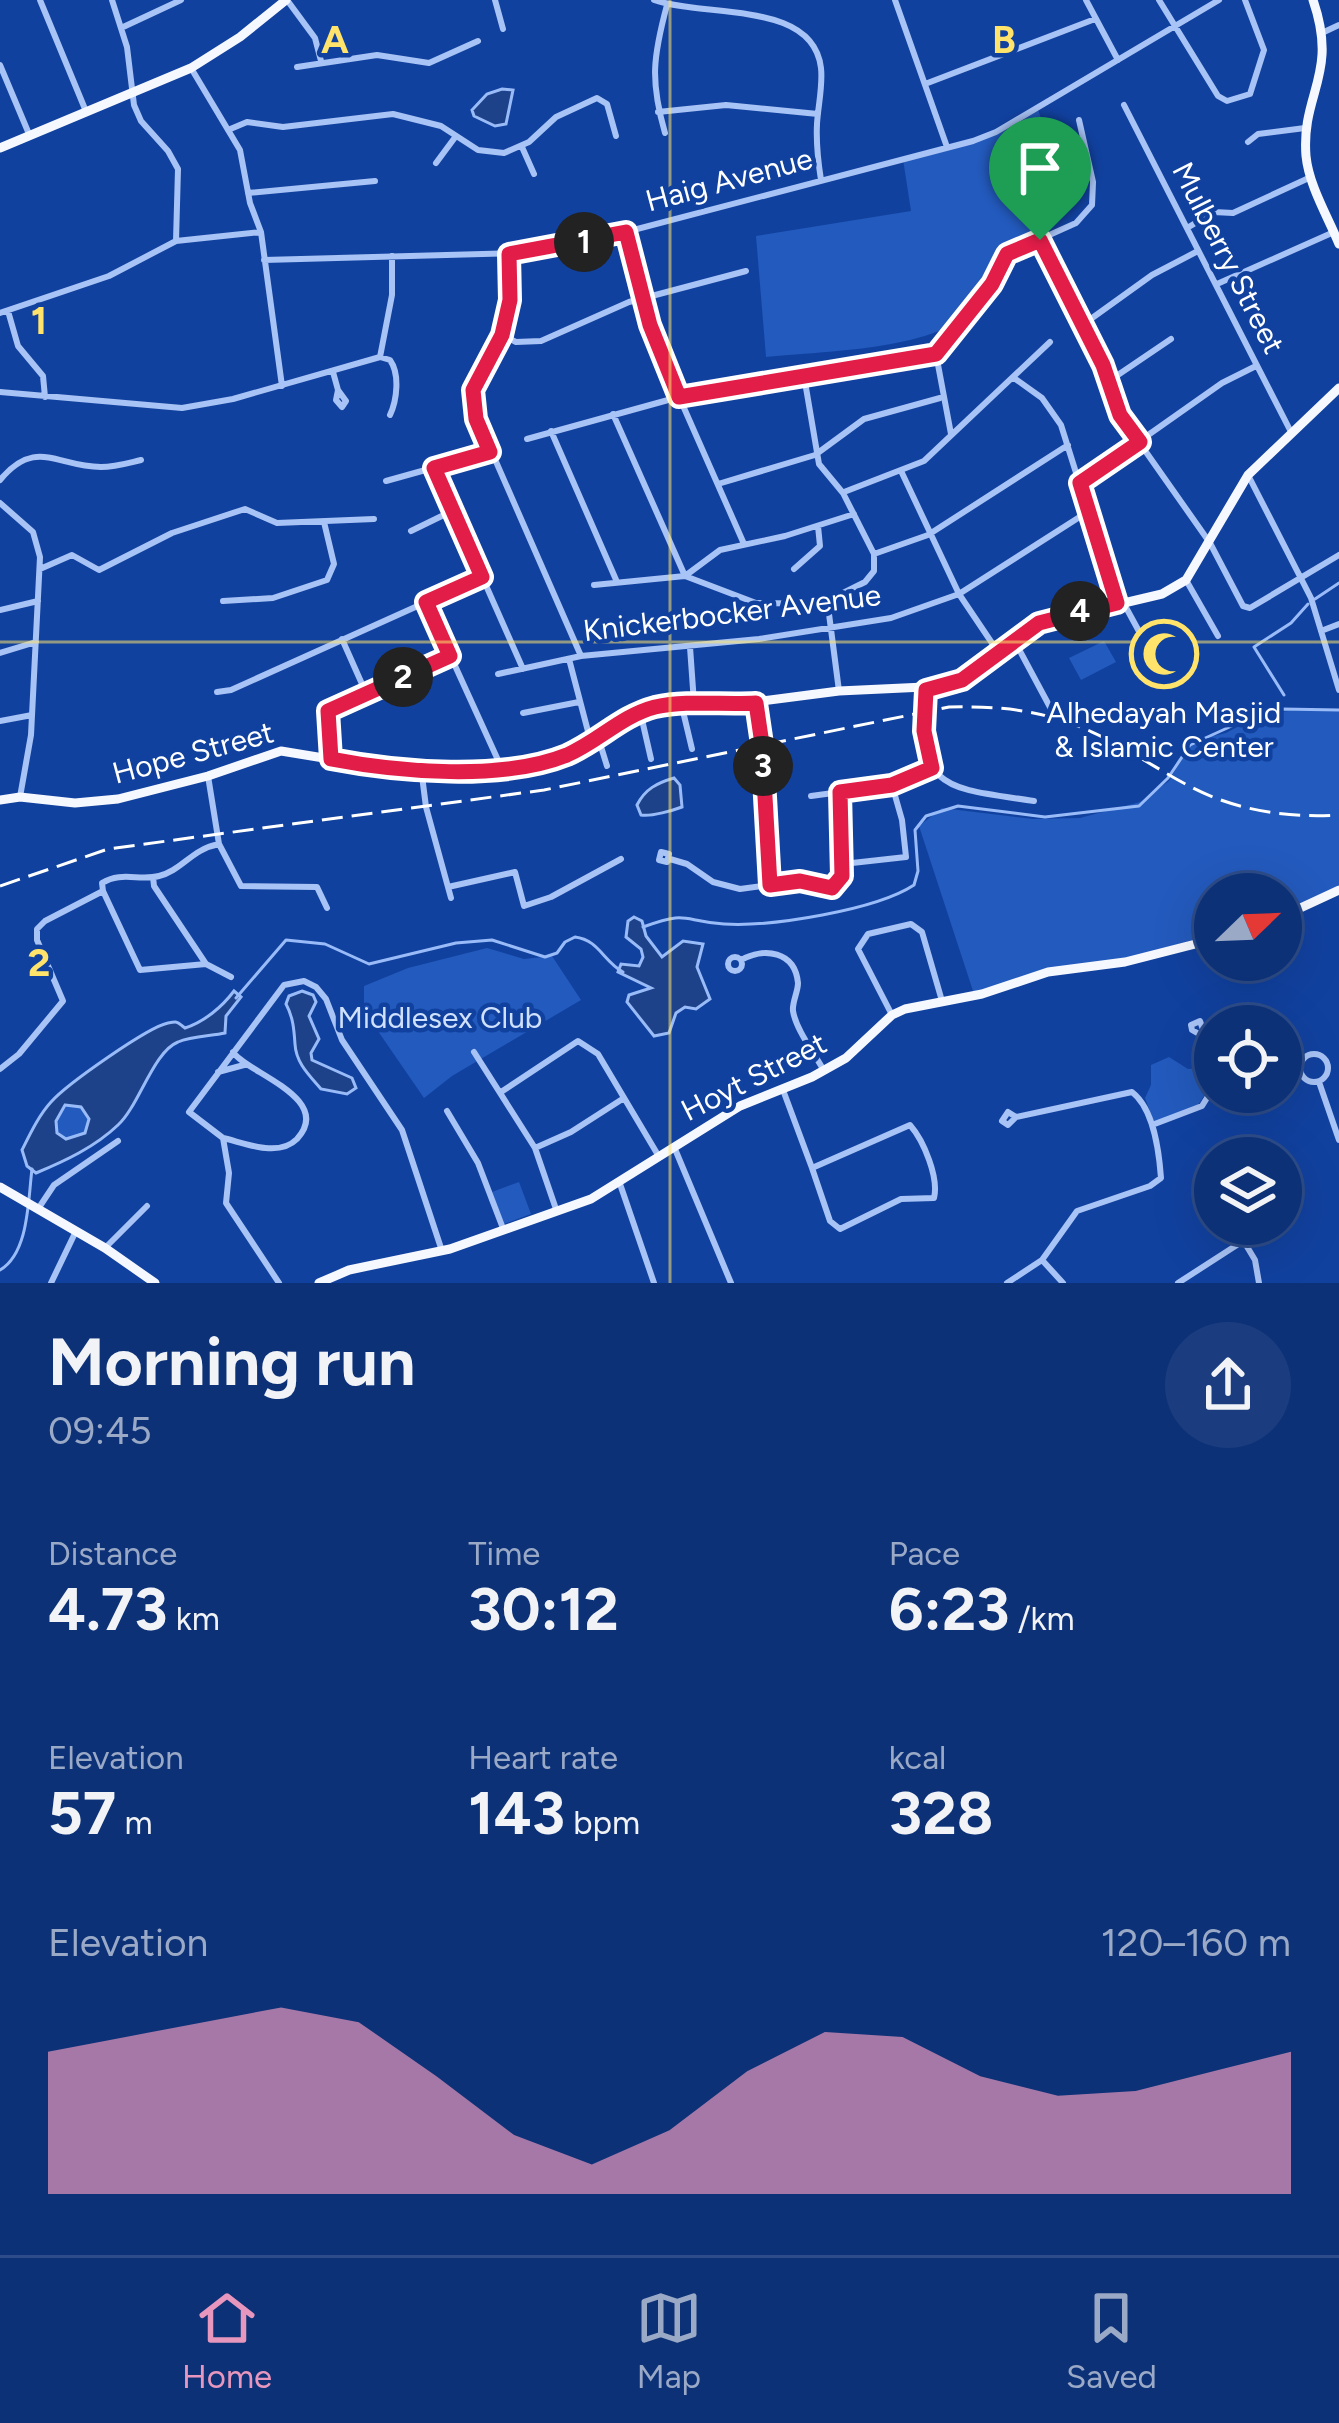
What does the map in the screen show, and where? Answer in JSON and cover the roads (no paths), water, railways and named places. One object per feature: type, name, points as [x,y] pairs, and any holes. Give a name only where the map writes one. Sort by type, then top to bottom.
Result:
[{"type":"main road","points":[[0,148],[190,68],[240,37],[286,0]]},
{"type":"main road","points":[[1313,0],[1324,32],[1324,67],[1306,157],[1339,244]]},
{"type":"main road","points":[[1186,580],[1248,475],[1339,388]]},
{"type":"main road","name":"Hope Street","points":[[0,800],[109,801],[208,776],[274,752],[421,768],[503,771],[552,760],[640,711],[681,703],[756,703],[839,691],[926,690],[962,680],[1055,616],[1162,594],[1186,580]]},
{"type":"main road","points":[[1302,907],[1339,890]]},
{"type":"main road","name":"Hoyt Street","points":[[319,1283],[360,1268],[442,1251],[592,1199],[740,1106],[846,1058],[892,1015],[982,994],[1048,972],[1133,960],[1194,944]]},
{"type":"main road","points":[[0,1187],[105,1248],[152,1282]]},
{"type":"street","points":[[40,0],[86,109]]},
{"type":"street","points":[[112,0],[141,122],[178,169],[176,241]]},
{"type":"street","points":[[121,28],[182,0]]},
{"type":"street","points":[[286,0],[315,38],[321,61]]},
{"type":"street","points":[[495,0],[503,29]]},
{"type":"street","points":[[654,0],[766,12],[796,23],[810,38],[820,59],[821,180]]},
{"type":"street","points":[[895,0],[947,147]]},
{"type":"street","points":[[1086,0],[1118,60]]},
{"type":"street","points":[[1159,0],[1218,96],[1227,101],[1239,100],[1256,86],[1264,50],[1245,0]]},
{"type":"street","name":"Haig Avenue","points":[[264,260],[509,254],[626,232],[947,147],[996,132],[1219,0]]},
{"type":"street","points":[[665,133],[652,64],[667,5]]},
{"type":"street","points":[[925,84],[1095,19]]},
{"type":"street","points":[[1324,32],[1339,26]]},
{"type":"street","points":[[297,67],[376,55],[429,62],[478,41]]},
{"type":"street","points":[[0,65],[29,134]]},
{"type":"street","points":[[190,68],[242,156],[261,232],[282,386]]},
{"type":"street","points":[[229,130],[247,122],[283,127],[393,114],[432,123],[485,152],[504,153],[522,147],[556,117],[597,98],[608,104],[616,136]]},
{"type":"street","points":[[658,112],[713,105],[818,114]]},
{"type":"street","name":"Mulberry Street","points":[[1124,105],[1291,432]]},
{"type":"street","points":[[527,439],[679,397],[936,354],[992,284],[1007,254],[1076,223],[1092,205],[1093,182],[1078,120]]},
{"type":"street","points":[[1248,142],[1258,134],[1309,128]]},
{"type":"street","points":[[436,163],[457,136]]},
{"type":"street","points":[[522,147],[534,174]]},
{"type":"street","points":[[1187,228],[1214,212],[1233,213],[1311,177]]},
{"type":"street","points":[[248,193],[375,182]]},
{"type":"street","points":[[1216,284],[1334,224]]},
{"type":"street","points":[[45,397],[43,376],[18,346],[4,312],[109,276],[176,241],[261,232]]},
{"type":"street","points":[[626,232],[658,349],[744,544]]},
{"type":"street","points":[[1040,240],[1109,381],[1120,415],[1210,543],[1246,609],[1339,555]]},
{"type":"street","points":[[1081,326],[1152,275],[1198,251]]},
{"type":"street","points":[[509,254],[510,300],[502,335],[473,390],[476,419],[581,656]]},
{"type":"street","points":[[380,357],[394,285],[392,256]]},
{"type":"street","points":[[502,335],[528,344],[541,341],[643,297],[746,271]]},
{"type":"street","points":[[1109,381],[1172,339]]},
{"type":"street","points":[[844,493],[924,461],[1050,342]]},
{"type":"street","points":[[936,354],[952,434]]},
{"type":"street","points":[[0,392],[165,409],[201,406],[380,357],[390,360],[396,371],[390,415]]},
{"type":"street","points":[[1080,483],[1222,383],[1256,366]]},
{"type":"street","points":[[333,372],[338,390]]},
{"type":"street","points":[[594,585],[685,576],[756,603],[821,604],[866,582],[874,572],[874,554],[844,493],[821,469],[815,455],[804,376]]},
{"type":"street","points":[[1013,377],[1050,407],[1069,445],[1120,603],[1160,670]]},
{"type":"street","points":[[718,484],[815,455],[863,419],[941,397]]},
{"type":"street","points":[[613,414],[685,576]]},
{"type":"street","points":[[550,431],[617,582]]},
{"type":"street","points":[[874,554],[928,535],[1069,445]]},
{"type":"street","points":[[386,481],[490,452]]},
{"type":"street","points":[[0,480],[18,463],[38,456],[97,467],[141,460]]},
{"type":"street","points":[[434,468],[523,669]]},
{"type":"street","points":[[902,473],[959,594],[998,652]]},
{"type":"street","points":[[1248,475],[1302,577],[1339,690]]},
{"type":"street","points":[[2,508],[34,534],[40,569],[32,715],[20,797]]},
{"type":"street","points":[[40,569],[72,555],[99,570],[192,525],[245,508],[277,523],[374,519]]},
{"type":"street","points":[[411,531],[452,511]]},
{"type":"street","name":"Knickerbocker Avenue","points":[[498,674],[581,656],[891,618],[959,594],[1089,511]]},
{"type":"street","points":[[685,576],[710,555],[854,513]]},
{"type":"street","points":[[224,601],[281,596],[327,580],[334,564],[324,522]]},
{"type":"street","points":[[794,569],[820,546],[818,526]]},
{"type":"street","points":[[217,692],[231,690],[482,577]]},
{"type":"street","points":[[1186,580],[1218,636]]},
{"type":"street","points":[[0,610],[38,601]]},
{"type":"street","points":[[426,602],[503,771]]},
{"type":"street","points":[[821,604],[829,614],[839,691]]},
{"type":"street","points":[[1322,631],[1339,624]]},
{"type":"street","points":[[342,639],[367,693]]},
{"type":"street","points":[[1014,640],[1052,709]]},
{"type":"street","points":[[0,653],[36,642]]},
{"type":"street","points":[[689,646],[694,703]]},
{"type":"street","points":[[331,759],[328,711],[450,656]]},
{"type":"street","points":[[569,658],[579,702],[608,766]]},
{"type":"street","points":[[926,690],[924,731],[932,768],[958,790],[1034,801]]},
{"type":"street","points":[[523,712],[579,702]]},
{"type":"street","points":[[681,703],[692,749]]},
{"type":"street","points":[[756,703],[770,885]]},
{"type":"street","points":[[640,711],[651,758]]},
{"type":"street","points":[[0,721],[32,715]]},
{"type":"street","points":[[421,768],[426,807],[451,898]]},
{"type":"street","points":[[811,796],[892,785],[932,768]]},
{"type":"street","points":[[208,776],[219,844],[241,886],[317,887],[327,908]]},
{"type":"street","points":[[843,864],[906,857],[892,785]]},
{"type":"street","points":[[670,859],[687,864],[713,882],[740,890],[800,881],[832,888],[842,876],[840,792]]},
{"type":"street","points":[[206,964],[140,970],[102,884],[110,878],[153,877],[171,871],[197,850],[219,844]]},
{"type":"street","points":[[448,887],[515,872],[524,906],[621,860]]},
{"type":"street","points":[[153,877],[154,886],[206,964],[231,977]]},
{"type":"street","points":[[0,1069],[19,1054],[63,1001],[37,940],[37,929],[103,891]]},
{"type":"street","points":[[892,1015],[858,949],[868,934],[911,924],[922,932],[942,1000]]},
{"type":"street","points":[[741,960],[766,951],[777,952],[790,962],[798,981],[793,1012],[824,1071]]},
{"type":"street","points":[[218,1072],[244,1065],[279,1082],[305,1114],[298,1138],[283,1148],[266,1149],[223,1138],[189,1112],[232,1052],[284,986],[304,981],[316,987],[326,999],[342,1040],[402,1130],[442,1251]]},
{"type":"street","points":[[502,1092],[578,1041],[598,1054],[658,1155]]},
{"type":"street","points":[[232,1052],[244,1065]]},
{"type":"street","points":[[474,1052],[535,1148],[557,1213]]},
{"type":"street","points":[[1319,1082],[1328,1075],[1326,1060],[1316,1054],[1306,1056],[1300,1073],[1319,1082],[1339,1140]]},
{"type":"street","points":[[783,1090],[830,1221],[840,1228],[901,1199],[934,1198],[937,1188],[910,1124],[812,1168]]},
{"type":"street","points":[[1007,1283],[1042,1261],[1084,1207],[1157,1183],[1161,1170],[1152,1125],[1132,1092],[1016,1117]]},
{"type":"street","points":[[535,1148],[571,1132],[624,1097]]},
{"type":"street","points":[[1152,1125],[1194,1109]]},
{"type":"street","points":[[447,1111],[478,1162],[504,1231]]},
{"type":"street","points":[[223,1138],[229,1173],[226,1203],[279,1283]]},
{"type":"street","points":[[36,1208],[54,1185],[118,1141]]},
{"type":"street","points":[[674,1145],[731,1283]]},
{"type":"street","points":[[619,1181],[654,1283]]},
{"type":"street","points":[[105,1248],[147,1206]]},
{"type":"street","points":[[51,1283],[76,1231]]},
{"type":"street","points":[[1178,1283],[1240,1243],[1255,1260],[1259,1283]]},
{"type":"street","points":[[1042,1261],[1064,1283]]},
{"type":"waterway","points":[[1315,599],[1339,583]]},
{"type":"waterway","points":[[1284,695],[1254,647],[1291,623],[1308,604]]},
{"type":"waterway","points":[[643,927],[678,918],[768,923],[875,902],[914,885],[918,871],[915,830],[926,816],[958,806],[1045,817],[1139,806],[1168,778],[1190,745],[1258,714],[1282,709],[1339,710]]},
{"type":"waterway","points":[[236,998],[286,940],[325,944],[369,964],[456,943],[492,940],[545,957],[575,937],[590,942],[623,972]]},
{"type":"waterway","points":[[0,1270],[22,1239],[32,1169]]},
{"type":"railway","points":[[0,886],[108,849],[544,790],[949,707],[1014,710],[1062,720],[1210,796],[1283,814],[1339,815]]},
{"type":"place","name":"Alhedayah Masjid & Islamic Center","points":[[1164,654]]},
{"type":"park label","name":"Middlesex Club","points":[[440,1018]]}]
